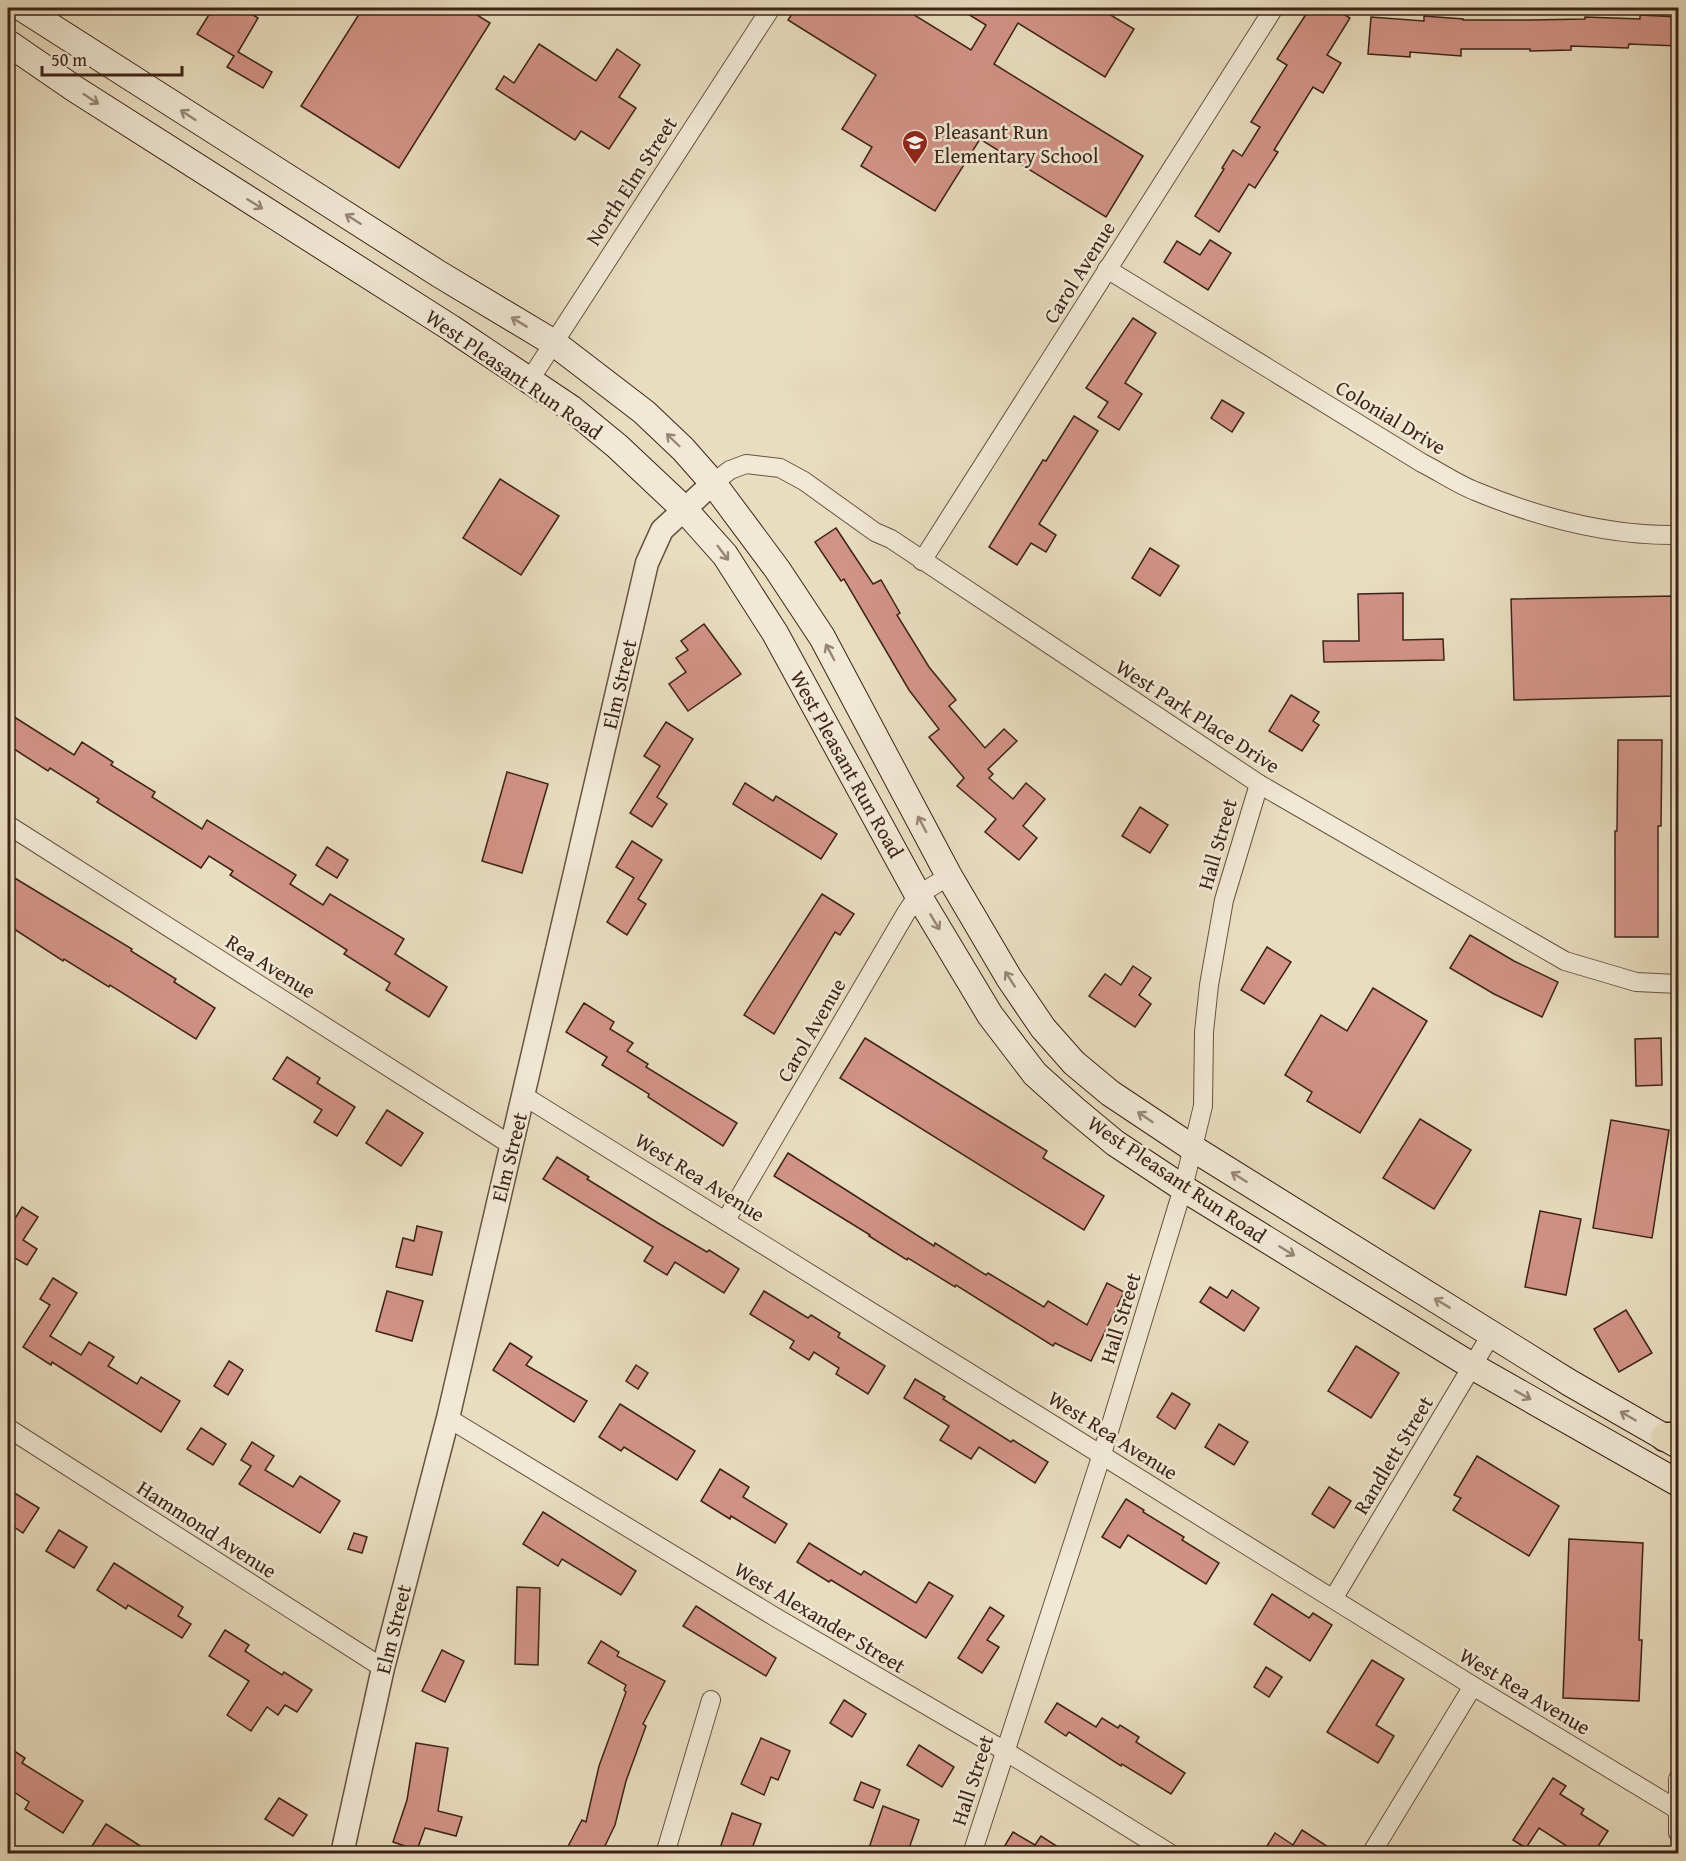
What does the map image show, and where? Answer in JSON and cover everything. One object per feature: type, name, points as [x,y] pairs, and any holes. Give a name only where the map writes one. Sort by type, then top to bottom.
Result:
[{"type":"main road","name":"West Pleasant Run Road","points":[[22,8],[453,282],[554,343],[644,412],[683,449],[713,483],[777,569],[822,637],[949,876],[1009,978],[1043,1028],[1074,1063],[1110,1093],[1194,1149],[1570,1383],[1674,1440]]},
{"type":"main road","name":"West Pleasant Run Road","points":[[8,43],[75,89],[430,315],[572,409],[617,446],[684,509],[725,555],[776,633],[918,895],[990,1015],[1035,1074],[1115,1143],[1472,1366],[1678,1482]]},
{"type":"street","name":"North Elm Street","points":[[530,381],[771,8]]},
{"type":"street","name":"Carol Avenue","points":[[922,561],[1274,8]]},
{"type":"street","name":"Colonial Drive","points":[[1107,269],[1422,463],[1473,491],[1553,520],[1610,531],[1678,535]]},
{"type":"street","name":"West Park Place Drive","points":[[713,483],[730,470],[746,464],[780,468],[804,481],[874,532],[891,539],[1259,784],[1565,961],[1636,982],[1678,984]]},
{"type":"street","name":"Elm Street","points":[[342,1854],[383,1668],[448,1418],[647,563],[662,530],[713,483]]},
{"type":"street","name":"Hall Street","points":[[972,1854],[1102,1454],[1184,1188],[1203,1106],[1204,1032],[1209,985],[1224,900],[1259,784]]},
{"type":"street","name":"Rea Avenue","points":[[8,825],[511,1145]]},
{"type":"street","name":"Carol Avenue","points":[[726,1220],[918,895],[949,876]]},
{"type":"street","name":"West Rea Avenue","points":[[524,1096],[1473,1686],[1678,1810]]},
{"type":"street","name":"Randlett Street","points":[[1333,1599],[1492,1333]]},
{"type":"street","name":"West Alexander Street","points":[[448,1418],[775,1617],[1005,1751],[1171,1854]]},
{"type":"street","name":"Hammond Avenue","points":[[8,1428],[383,1668]]},
{"type":"street","points":[[1371,1854],[1473,1686]]},
{"type":"street","points":[[665,1854],[711,1700]]},
{"type":"street","points":[[1678,1779],[1678,1833]]},
{"type":"building","points":[[213,8],[242,8],[258,18],[238,52],[272,72],[263,88],[227,67],[234,56],[197,34]]},
{"type":"building","points":[[363,8],[466,8],[490,23],[399,168],[301,106]]},
{"type":"building","points":[[796,8],[903,8],[971,50],[986,25],[958,8],[1099,8],[1134,29],[1105,77],[1018,23],[994,64],[1143,156],[1106,217],[980,139],[935,211],[861,166],[872,147],[842,129],[876,75],[788,20]]},
{"type":"building","points":[[1310,8],[1333,8],[1350,18],[1327,55],[1341,63],[1323,93],[1313,87],[1274,150],[1278,152],[1255,188],[1249,184],[1219,232],[1195,216],[1233,150],[1242,156],[1260,127],[1251,122],[1287,65],[1277,59]]},
{"type":"building","points":[[1640,15],[1678,17],[1678,46],[1629,44],[1628,48],[1571,46],[1571,50],[1530,51],[1530,49],[1461,49],[1461,56],[1410,52],[1410,57],[1368,54],[1371,17],[1424,21],[1424,16],[1463,20],[1530,20],[1585,19],[1585,17],[1640,19]]},
{"type":"building","points":[[539,44],[596,81],[617,49],[640,65],[619,97],[636,108],[609,149],[581,131],[575,140],[496,89],[504,76],[514,83]]},
{"type":"building","points":[[1210,240],[1231,253],[1208,290],[1164,262],[1177,241],[1200,255]]},
{"type":"building","points":[[1133,318],[1156,333],[1125,383],[1142,394],[1119,430],[1098,417],[1108,402],[1086,388]]},
{"type":"building","points":[[1222,400],[1244,413],[1232,432],[1211,418]]},
{"type":"building","points":[[1074,416],[1098,431],[1039,524],[1056,535],[1046,552],[1031,543],[1017,565],[989,547],[1043,460],[1046,461]]},
{"type":"building","points":[[500,479],[559,516],[521,575],[463,538]]},
{"type":"building","points":[[836,528],[873,584],[881,580],[900,613],[897,615],[929,667],[956,700],[949,706],[985,748],[1004,729],[1017,741],[988,769],[993,774],[989,778],[1013,799],[1026,783],[1045,799],[1023,826],[1037,838],[1019,860],[985,832],[996,819],[957,786],[964,778],[929,737],[939,729],[909,690],[844,579],[841,581],[815,542]]},
{"type":"building","points":[[1150,548],[1179,566],[1160,596],[1132,578]]},
{"type":"building","points":[[1403,593],[1403,640],[1443,639],[1444,660],[1324,662],[1323,641],[1359,641],[1358,594]]},
{"type":"building","points":[[1674,596],[1676,696],[1514,700],[1511,599]]},
{"type":"building","points":[[704,624],[741,674],[688,711],[669,684],[686,672],[676,658],[688,650],[681,641]]},
{"type":"building","points":[[1291,695],[1319,712],[1313,721],[1319,725],[1302,751],[1269,731]]},
{"type":"building","points":[[8,713],[74,755],[82,742],[113,762],[111,765],[155,792],[152,797],[202,829],[207,820],[296,875],[290,884],[323,905],[330,894],[404,939],[395,954],[447,987],[429,1017],[386,990],[390,983],[344,954],[347,950],[230,875],[233,871],[209,856],[201,868],[97,802],[99,799],[50,768],[48,771],[8,745]]},
{"type":"building","points":[[666,722],[693,739],[657,797],[667,804],[652,827],[630,813],[660,766],[644,756]]},
{"type":"building","points":[[1618,740],[1662,740],[1661,826],[1658,826],[1658,937],[1615,937]]},
{"type":"building","points":[[507,772],[548,784],[522,873],[482,861]]},
{"type":"building","points":[[745,783],[773,801],[776,796],[837,834],[821,859],[733,804]]},
{"type":"building","points":[[1140,807],[1168,825],[1150,853],[1122,836]]},
{"type":"building","points":[[632,841],[662,860],[638,899],[646,904],[627,935],[607,922],[634,878],[616,867]]},
{"type":"building","points":[[327,847],[348,860],[337,878],[316,865]]},
{"type":"building","points":[[8,874],[132,949],[131,951],[176,979],[174,982],[215,1008],[196,1039],[110,985],[109,987],[64,959],[63,961],[8,925]]},
{"type":"building","points":[[822,894],[854,914],[840,935],[835,932],[774,1034],[744,1015]]},
{"type":"building","points":[[1470,935],[1514,961],[1558,982],[1542,1017],[1494,994],[1450,968]]},
{"type":"building","points":[[1267,947],[1291,962],[1264,1004],[1241,990]]},
{"type":"building","points":[[1133,966],[1151,978],[1139,995],[1151,1004],[1135,1027],[1089,996],[1105,974],[1121,985]]},
{"type":"building","points":[[1373,988],[1427,1021],[1360,1133],[1307,1101],[1312,1092],[1285,1075],[1321,1015],[1347,1031]]},
{"type":"building","points":[[584,1003],[614,1022],[610,1029],[633,1043],[627,1051],[648,1064],[646,1067],[737,1123],[723,1146],[648,1097],[649,1094],[602,1065],[607,1057],[566,1032]]},
{"type":"building","points":[[865,1038],[1047,1151],[1043,1158],[1104,1196],[1084,1230],[840,1078]]},
{"type":"building","points":[[1661,1038],[1662,1085],[1636,1086],[1635,1039]]},
{"type":"building","points":[[287,1057],[320,1078],[317,1083],[355,1107],[337,1136],[314,1122],[322,1110],[273,1079]]},
{"type":"building","points":[[387,1110],[423,1133],[401,1166],[366,1143]]},
{"type":"building","points":[[1420,1119],[1471,1150],[1434,1209],[1383,1178]]},
{"type":"building","points":[[1611,1120],[1669,1130],[1652,1238],[1593,1228]]},
{"type":"building","points":[[788,1153],[934,1246],[935,1243],[1044,1307],[1048,1301],[1087,1325],[1107,1283],[1124,1292],[1091,1361],[1055,1343],[1053,1346],[956,1285],[955,1287],[908,1258],[907,1260],[774,1176]]},
{"type":"building","points":[[557,1157],[589,1177],[587,1179],[658,1223],[739,1269],[724,1293],[675,1262],[667,1275],[644,1261],[653,1247],[543,1179]]},
{"type":"building","points":[[22,1207],[38,1217],[23,1240],[37,1249],[27,1265],[13,1257],[8,1265],[8,1230]]},
{"type":"building","points":[[1540,1211],[1581,1219],[1566,1295],[1525,1287]]},
{"type":"building","points":[[417,1226],[442,1232],[432,1275],[396,1267],[403,1238],[414,1241]]},
{"type":"building","points":[[53,1278],[77,1293],[50,1336],[81,1355],[89,1342],[114,1357],[108,1366],[137,1384],[141,1377],[180,1401],[161,1432],[52,1362],[51,1365],[23,1347],[50,1305],[40,1299]]},
{"type":"building","points":[[1210,1287],[1227,1298],[1232,1290],[1259,1308],[1244,1331],[1200,1302]]},
{"type":"building","points":[[387,1291],[423,1301],[412,1341],[376,1331]]},
{"type":"building","points":[[764,1291],[808,1318],[811,1315],[840,1333],[838,1337],[885,1366],[868,1394],[836,1374],[839,1368],[814,1352],[809,1360],[790,1348],[794,1341],[750,1314]]},
{"type":"building","points":[[1626,1310],[1652,1353],[1619,1372],[1594,1329]]},
{"type":"building","points":[[510,1343],[532,1357],[526,1365],[587,1401],[574,1422],[493,1370]]},
{"type":"building","points":[[1356,1346],[1399,1373],[1371,1418],[1328,1391]]},
{"type":"building","points":[[229,1361],[243,1370],[228,1395],[214,1386]]},
{"type":"building","points":[[636,1365],[648,1373],[638,1389],[626,1381]]},
{"type":"building","points":[[915,1379],[1011,1442],[1013,1440],[1048,1462],[1035,1483],[979,1447],[971,1459],[940,1440],[949,1426],[904,1398]]},
{"type":"building","points":[[1172,1393],[1190,1404],[1175,1429],[1157,1417]]},
{"type":"building","points":[[620,1404],[695,1451],[677,1480],[624,1447],[621,1451],[599,1437]]},
{"type":"building","points":[[1219,1424],[1248,1442],[1234,1465],[1205,1447]]},
{"type":"building","points":[[201,1428],[226,1444],[213,1465],[187,1449]]},
{"type":"building","points":[[252,1442],[274,1456],[265,1470],[293,1487],[300,1476],[340,1501],[320,1533],[239,1484],[251,1466],[241,1460]]},
{"type":"building","points":[[1477,1456],[1559,1506],[1529,1556],[1453,1510],[1461,1498],[1454,1495]]},
{"type":"building","points":[[720,1469],[749,1487],[743,1497],[787,1524],[775,1543],[701,1501]]},
{"type":"building","points":[[1329,1487],[1351,1501],[1334,1528],[1312,1514]]},
{"type":"building","points":[[8,1489],[39,1508],[23,1533],[8,1523]]},
{"type":"building","points":[[1126,1499],[1184,1537],[1182,1540],[1219,1563],[1206,1584],[1128,1535],[1120,1548],[1102,1537]]},
{"type":"building","points":[[543,1512],[636,1571],[621,1595],[562,1559],[558,1566],[523,1544]]},
{"type":"building","points":[[59,1530],[87,1547],[74,1568],[46,1551]]},
{"type":"building","points":[[354,1533],[367,1537],[362,1553],[348,1549]]},
{"type":"building","points":[[1569,1539],[1643,1543],[1639,1701],[1563,1698]]},
{"type":"building","points":[[809,1543],[861,1575],[864,1571],[916,1603],[929,1582],[953,1596],[926,1638],[797,1562]]},
{"type":"building","points":[[114,1563],[183,1607],[178,1616],[191,1624],[182,1638],[128,1605],[126,1609],[97,1590]]},
{"type":"building","points":[[517,1587],[540,1588],[538,1665],[515,1664]]},
{"type":"building","points":[[1272,1594],[1309,1618],[1313,1613],[1332,1625],[1310,1661],[1254,1624]]},
{"type":"building","points":[[696,1606],[776,1658],[766,1676],[683,1626]]},
{"type":"building","points":[[990,1607],[1004,1616],[987,1640],[999,1647],[982,1673],[958,1658]]},
{"type":"building","points":[[225,1630],[249,1645],[245,1651],[282,1675],[284,1672],[312,1690],[297,1712],[285,1705],[278,1715],[267,1707],[251,1731],[227,1715],[249,1681],[209,1656]]},
{"type":"building","points":[[601,1641],[619,1652],[617,1656],[665,1681],[643,1724],[646,1726],[626,1781],[615,1825],[601,1854],[564,1854],[582,1820],[586,1822],[599,1766],[626,1692],[624,1690],[626,1685],[588,1663]]},
{"type":"building","points":[[442,1650],[464,1661],[445,1702],[422,1691]]},
{"type":"building","points":[[1372,1660],[1404,1679],[1376,1725],[1394,1736],[1378,1763],[1327,1732]]},
{"type":"building","points":[[1266,1667],[1282,1677],[1269,1697],[1254,1687]]},
{"type":"building","points":[[844,1700],[866,1714],[852,1737],[830,1723]]},
{"type":"building","points":[[1057,1703],[1096,1727],[1102,1718],[1118,1728],[1120,1725],[1139,1737],[1136,1742],[1185,1773],[1171,1794],[1122,1764],[1121,1766],[1069,1732],[1066,1736],[1045,1722]]},
{"type":"building","points":[[761,1738],[790,1751],[778,1780],[771,1777],[764,1795],[741,1784]]},
{"type":"building","points":[[416,1743],[448,1748],[438,1811],[462,1817],[456,1836],[425,1828],[417,1850],[393,1842],[407,1800]]},
{"type":"building","points":[[919,1745],[954,1767],[942,1787],[907,1765]]},
{"type":"building","points":[[8,1747],[25,1758],[22,1763],[83,1801],[63,1833],[25,1809],[29,1802],[8,1788]]},
{"type":"building","points":[[1553,1778],[1566,1786],[1560,1794],[1584,1809],[1581,1814],[1608,1831],[1593,1854],[1579,1854],[1539,1828],[1526,1848],[1513,1840]]},
{"type":"building","points":[[861,1782],[880,1790],[873,1808],[854,1800]]},
{"type":"building","points":[[279,1798],[307,1815],[293,1836],[265,1819]]},
{"type":"building","points":[[883,1806],[919,1820],[907,1854],[867,1854]]},
{"type":"building","points":[[732,1813],[761,1824],[750,1854],[718,1854]]},
{"type":"building","points":[[106,1824],[153,1854],[104,1854],[92,1846]]},
{"type":"building","points":[[1302,1830],[1339,1854],[1262,1854],[1275,1833],[1293,1845]]},
{"type":"building","points":[[1013,1832],[1035,1845],[1041,1836],[1069,1854],[1014,1854],[1004,1847]]},
{"type":"place","name":"Pleasant Run Elementary School","points":[[915,166]]}]
